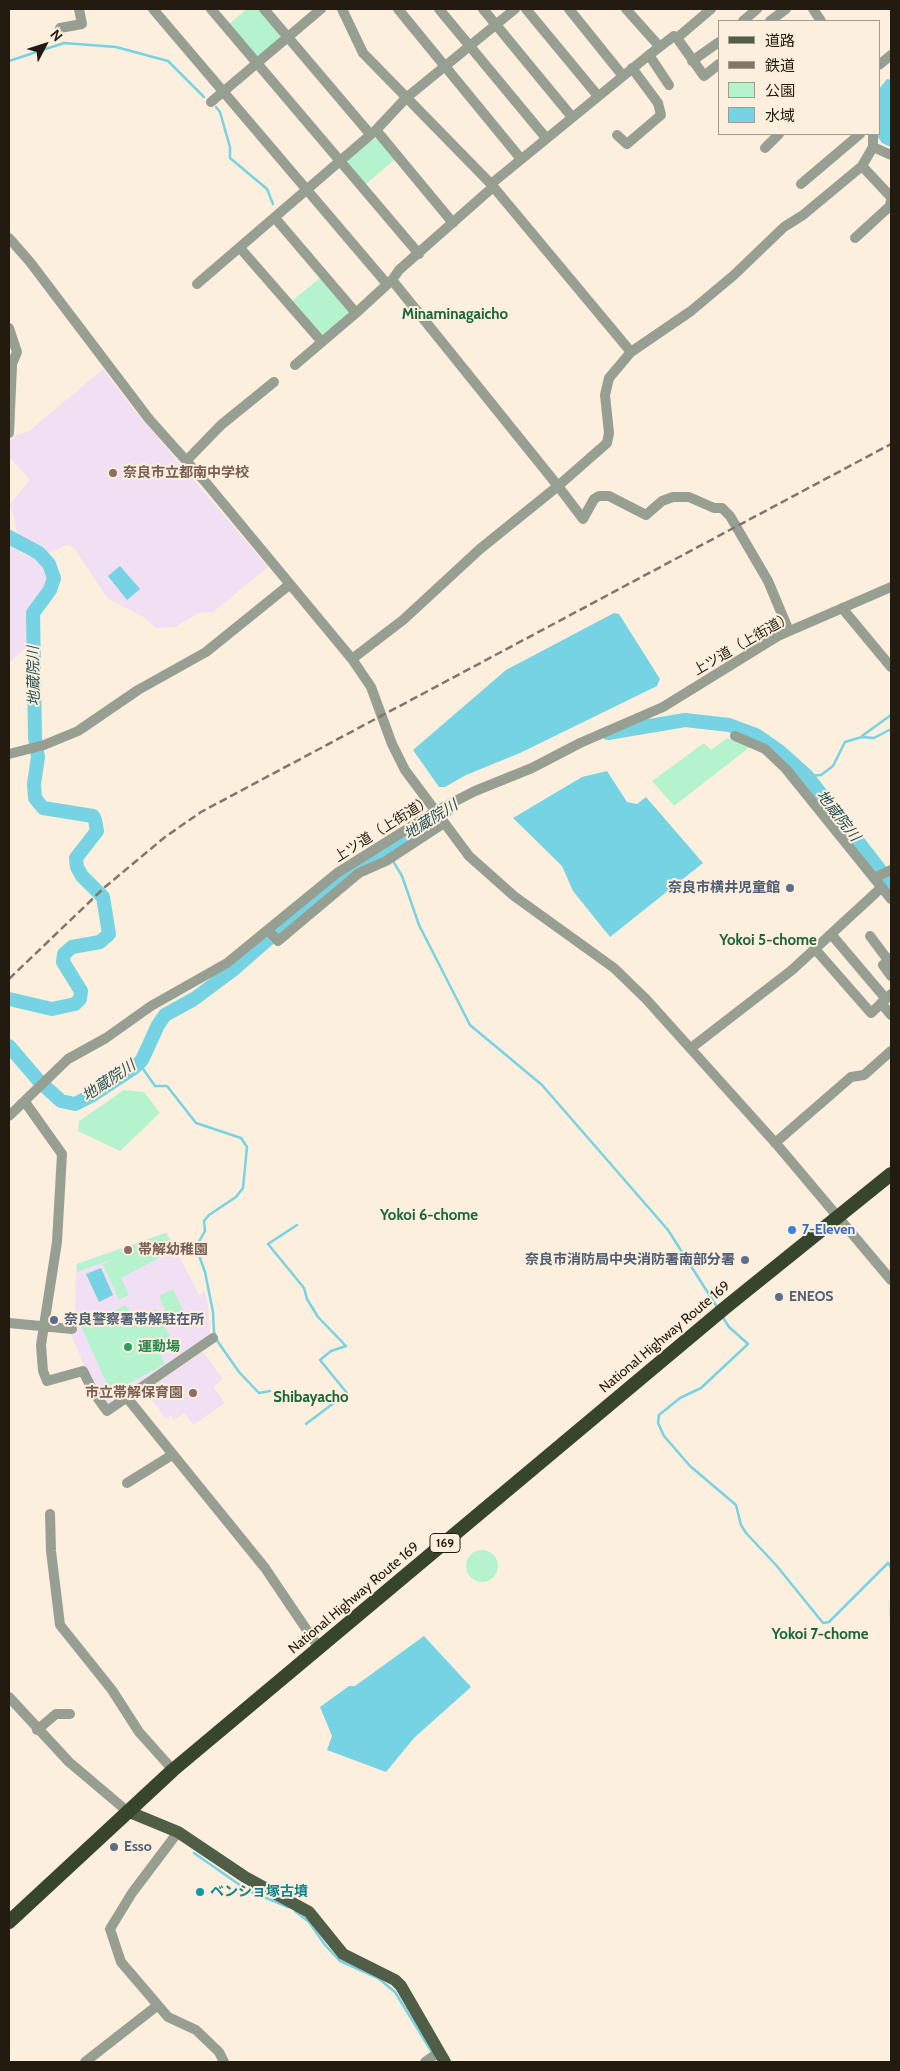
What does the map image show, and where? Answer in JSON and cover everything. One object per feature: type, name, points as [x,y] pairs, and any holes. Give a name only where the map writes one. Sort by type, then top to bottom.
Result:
[{"type":"highway","name":"National Highway Route 169","points":[[9,1922],[173,1770],[726,1307],[891,1174]]},
{"type":"main road","points":[[128,1811],[178,1832],[245,1877],[309,1912],[342,1954],[395,1980],[402,1986],[442,2057]]},
{"type":"street","points":[[60,28],[82,24],[79,9]]},
{"type":"street","points":[[153,9],[306,189],[390,282],[583,519],[594,499],[599,496],[609,496],[646,515],[662,501],[673,497],[688,496],[714,508],[722,508],[730,516],[768,580],[789,631]]},
{"type":"street","points":[[211,9],[419,254]]},
{"type":"street","points":[[264,9],[453,223]]},
{"type":"street","points":[[342,9],[363,53],[492,186],[631,352]]},
{"type":"street","points":[[398,9],[521,159]]},
{"type":"street","points":[[439,9],[546,138]]},
{"type":"street","points":[[483,9],[572,117]]},
{"type":"street","points":[[197,284],[373,132],[406,98],[515,9]]},
{"type":"street","points":[[526,9],[598,96]]},
{"type":"street","points":[[569,9],[623,76]]},
{"type":"street","points":[[626,9],[660,46]]},
{"type":"street","points":[[294,365],[356,313],[390,282],[399,270],[419,254],[521,159],[632,68],[674,36],[677,38],[711,9]]},
{"type":"street","points":[[744,20],[757,9]]},
{"type":"street","points":[[771,20],[786,9]]},
{"type":"street","points":[[813,9],[820,20]]},
{"type":"street","points":[[211,102],[317,10]]},
{"type":"street","points":[[677,38],[704,76],[718,65]]},
{"type":"street","points":[[692,61],[718,43]]},
{"type":"street","points":[[649,55],[669,85]]},
{"type":"street","points":[[880,64],[891,55]]},
{"type":"street","points":[[617,135],[627,144],[661,115],[658,103],[632,68]]},
{"type":"street","points":[[765,148],[778,135]]},
{"type":"street","points":[[800,184],[859,135]]},
{"type":"street","points":[[352,659],[403,620],[480,549],[608,443],[609,433],[605,395],[610,378],[631,352],[691,311],[734,275],[784,226],[803,215],[862,166],[873,147],[873,135]]},
{"type":"street","points":[[873,147],[891,155]]},
{"type":"street","points":[[854,238],[890,206],[891,199],[862,166]]},
{"type":"street","points":[[275,218],[356,313]]},
{"type":"street","points":[[9,238],[30,262],[149,419],[207,484],[352,659],[371,687],[392,744],[405,770],[469,856],[493,880],[614,968],[646,999],[776,1143],[891,1280]]},
{"type":"street","points":[[240,248],[322,342]]},
{"type":"street","points":[[9,328],[17,352],[10,369],[9,433]]},
{"type":"street","points":[[190,458],[221,425],[274,382]]},
{"type":"street","points":[[9,754],[44,745],[73,734],[138,690],[206,652],[290,585]]},
{"type":"street","name":"上ツ道（上街道）","points":[[9,1116],[68,1059],[106,1038],[151,1006],[227,963],[272,934],[337,873],[436,811],[475,791],[532,768],[593,737],[663,707],[789,631],[891,587]]},
{"type":"street","points":[[842,608],[891,667]]},
{"type":"street","points":[[691,1048],[792,970],[882,887],[884,873],[765,749],[735,736]]},
{"type":"street","points":[[272,934],[278,941],[359,873],[390,859],[444,824]]},
{"type":"street","points":[[882,887],[891,899]]},
{"type":"street","points":[[831,934],[886,999],[891,1015]]},
{"type":"street","points":[[870,936],[890,959],[883,965],[891,976]]},
{"type":"street","points":[[815,949],[871,1012],[886,999]]},
{"type":"street","points":[[776,1143],[851,1077],[864,1075],[891,1051]]},
{"type":"street","points":[[25,1102],[62,1154],[57,1242],[42,1328],[41,1361],[47,1382],[83,1371],[94,1394],[107,1411],[128,1399],[213,1338]]},
{"type":"street","points":[[9,1323],[42,1328],[72,1329]]},
{"type":"street","points":[[128,1399],[265,1568],[319,1648]]},
{"type":"street","points":[[127,1483],[172,1455]]},
{"type":"street","points":[[50,1514],[50,1551],[60,1624],[112,1690],[139,1732],[173,1770]]},
{"type":"street","points":[[9,1697],[37,1730],[69,1762],[128,1811]]},
{"type":"street","points":[[37,1730],[56,1714],[70,1714]]},
{"type":"street","points":[[178,1832],[132,1894],[110,1929],[121,1962],[168,2017],[196,2030],[219,2052],[224,2062]]},
{"type":"street","points":[[85,2062],[158,2005]]},
{"type":"street","points":[[425,2062],[442,2057]]},
{"type":"shaded area","points":[[103,369],[135,411],[268,567],[213,612],[199,613],[175,627],[156,628],[142,616],[108,599],[74,548],[66,545],[47,554],[21,547],[10,504],[30,480],[9,457],[9,443],[16,435],[29,431]]},
{"type":"shaded area","points":[[9,522],[21,553],[45,562],[53,581],[31,612],[28,646],[9,663]]},
{"type":"shaded area","points":[[167,1232],[199,1295],[204,1291],[208,1304],[210,1336],[109,1407],[96,1394],[70,1332],[75,1331],[76,1264]]},
{"type":"shaded area","points":[[203,1352],[223,1379],[213,1387],[225,1403],[193,1425],[184,1413],[174,1420],[171,1416],[166,1419],[145,1390]]},
{"type":"green space","points":[[247,9],[259,9],[281,34],[280,39],[260,56],[255,55],[229,24]]},
{"type":"green space","points":[[371,138],[378,139],[395,159],[365,185],[348,164],[348,159]]},
{"type":"green space","points":[[321,277],[349,310],[349,315],[325,335],[320,334],[292,301]]},
{"type":"green space","points":[[727,738],[750,747],[674,806],[652,781],[704,743],[711,750]]},
{"type":"green space","points":[[124,1090],[144,1092],[160,1113],[120,1151],[78,1131],[79,1121]]},
{"type":"green space","points":[[166,1233],[174,1250],[121,1278],[129,1295],[119,1300],[103,1264],[113,1259],[77,1272],[77,1264]]},
{"type":"green space","points":[[173,1289],[184,1313],[173,1319],[169,1311],[166,1312],[159,1296]]},
{"type":"green space","name":"運動場","points":[[126,1305],[134,1318],[156,1309],[173,1343],[159,1352],[165,1364],[111,1393],[81,1326]]},
{"type":"green space","points":[[482,1550],[494,1554],[498,1566],[494,1578],[482,1582],[470,1578],[466,1566],[470,1554]]},
{"type":"water","points":[[887,79],[891,80],[891,147],[882,143],[877,136],[880,135],[880,88]]},
{"type":"water","points":[[120,566],[140,589],[127,600],[108,576]]},
{"type":"water","points":[[614,613],[619,614],[660,679],[657,686],[520,753],[466,775],[445,787],[439,787],[413,750],[506,670]]},
{"type":"water","points":[[607,771],[627,802],[637,804],[646,797],[703,863],[610,937],[573,891],[562,866],[513,818],[582,777]]},
{"type":"water","points":[[101,1268],[113,1295],[99,1302],[86,1274]]},
{"type":"water","points":[[424,1636],[471,1687],[414,1738],[386,1772],[327,1750],[332,1736],[320,1707],[349,1686],[355,1686]]},
{"type":"waterway","points":[[9,61],[64,43],[116,47],[168,61],[204,97]]},
{"type":"waterway","points":[[216,107],[220,112],[230,147],[230,158],[267,189],[273,204]]},
{"type":"waterway","name":"地蔵院川","points":[[9,537],[39,553],[49,564],[54,578],[50,590],[33,613],[35,738],[38,757],[34,784],[35,798],[43,808],[93,816],[97,831],[76,858],[77,867],[82,876],[103,897],[109,934],[100,942],[72,947],[64,954],[63,962],[81,991],[80,999],[75,1004],[52,1009],[9,999]]},
{"type":"waterway","points":[[862,736],[891,715]]},
{"type":"waterway","name":"地蔵院川","points":[[608,733],[685,720],[729,725],[756,735],[779,751],[807,776],[891,884]]},
{"type":"waterway","points":[[807,776],[821,775],[833,766],[845,742],[862,737],[874,738],[889,730],[891,731]]},
{"type":"waterway","name":"地蔵院川","points":[[9,1046],[39,1081],[61,1101],[75,1104],[93,1095],[134,1068],[142,1060],[158,1025],[165,1015],[194,999],[233,970],[332,883],[432,821],[449,808]]},
{"type":"waterway","name":"地蔵院川","points":[[385,850],[389,856]]},
{"type":"waterway","points":[[393,861],[402,876],[419,925],[470,1025],[542,1085],[668,1230],[717,1307]]},
{"type":"waterway","points":[[139,1063],[155,1086],[167,1086],[196,1123],[241,1138],[247,1147],[243,1188],[236,1197],[209,1215],[204,1221],[205,1231],[196,1247],[205,1272],[213,1312],[214,1332],[218,1342],[239,1372],[259,1393],[270,1391]]},
{"type":"waterway","points":[[297,1225],[268,1244],[304,1288],[307,1299],[318,1317],[346,1346],[331,1351],[320,1360],[347,1393],[306,1424]]},
{"type":"waterway","points":[[722,1316],[729,1327],[748,1344],[701,1388],[680,1398],[659,1415],[658,1423],[664,1436],[690,1466],[736,1505],[741,1525],[746,1533],[776,1565],[823,1623],[829,1622],[888,1563],[891,1567]]},
{"type":"waterway","points":[[891,1601],[891,1616]]},
{"type":"waterway","points":[[194,1853],[247,1890],[288,1907]]},
{"type":"waterway","points":[[295,1911],[309,1922],[325,1945],[340,1961],[378,1978],[395,1992],[433,2054]]},
{"type":"railway","points":[[9,979],[105,887],[165,837],[201,812],[891,444]]},
{"type":"place","name":"奈良市立都南中学校","points":[[113,473]]},
{"type":"place","name":"奈良市横井児童館","points":[[790,888]]},
{"type":"place","name":"7-Eleven","points":[[792,1230]]},
{"type":"place","name":"帯解幼稚園","points":[[128,1250]]},
{"type":"place","name":"奈良市消防局中央消防署南部分署","points":[[745,1260]]},
{"type":"place","name":"ENEOS","points":[[779,1297]]},
{"type":"place","name":"奈良警察署帯解駐在所","points":[[54,1320]]},
{"type":"place","name":"運動場","points":[[128,1347]]},
{"type":"place","name":"市立帯解保育園","points":[[193,1393]]},
{"type":"place","name":"Esso","points":[[114,1847]]},
{"type":"place","name":"ベンショ塚古墳","points":[[200,1892]]},
{"type":"district","name":"Minaminagaicho","points":[[455,315]]},
{"type":"district","name":"Yokoi 5-chome","points":[[768,941]]},
{"type":"district","name":"Yokoi 6-chome","points":[[429,1216]]},
{"type":"district","name":"Shibayacho","points":[[311,1398]]},
{"type":"district","name":"Yokoi 7-chome","points":[[820,1635]]}]
